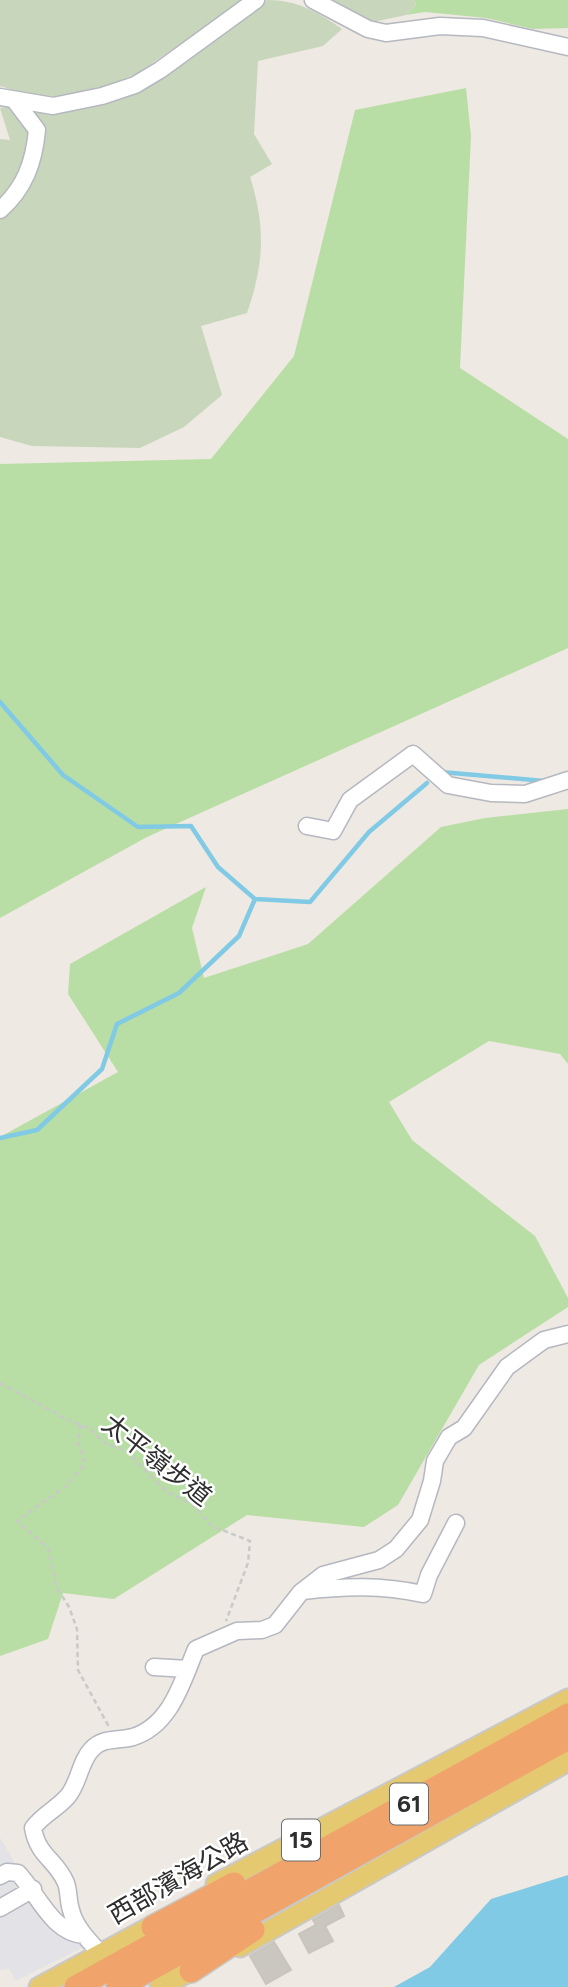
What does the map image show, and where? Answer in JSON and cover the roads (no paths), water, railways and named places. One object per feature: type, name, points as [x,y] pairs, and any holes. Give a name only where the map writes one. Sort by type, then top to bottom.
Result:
[{"type":"highway","name":"61","points":[[118,1987],[255,1902],[422,1808],[568,1715]]},
{"type":"highway","name":"61","points":[[422,1808],[568,1738]]},
{"type":"highway","points":[[153,1927],[326,1838],[422,1808]]},
{"type":"highway","points":[[191,1971],[362,1864],[422,1808]]},
{"type":"highway","name":"61","points":[[76,1987],[255,1902]]},
{"type":"main road","name":"西部濱海公路","points":[[38,1987],[153,1927],[214,1885],[568,1699]]},
{"type":"main road","name":"15","points":[[160,1987],[268,1934],[568,1761]]},
{"type":"street","points":[[8,99],[40,106],[74,103],[135,85],[256,0]]},
{"type":"street","points":[[323,3],[350,22],[386,33],[440,26],[483,28],[530,41],[568,47]]},
{"type":"street","points":[[0,210],[13,198],[34,162],[37,130],[8,99]]},
{"type":"street","points":[[307,826],[333,831],[350,800],[413,754],[449,785],[491,793],[525,794],[568,779]]},
{"type":"street","points":[[101,1954],[84,1935],[71,1912],[66,1883],[55,1865],[36,1847],[33,1828],[42,1816],[70,1794],[92,1748],[133,1737],[155,1726],[177,1696],[196,1649],[237,1631],[275,1625],[301,1592],[323,1574],[379,1560],[396,1549],[420,1520],[435,1461],[449,1437],[464,1428],[507,1367],[544,1340],[568,1334]]},
{"type":"street","points":[[301,1592],[355,1585],[387,1587],[423,1594],[429,1575],[456,1523]]},
{"type":"street","points":[[154,1667],[188,1669]]},
{"type":"street","points":[[0,1876],[7,1872],[19,1873],[33,1889],[48,1915],[70,1934],[84,1935]]},
{"type":"street","points":[[0,1908],[33,1889]]},
{"type":"water","points":[[568,1875],[568,1987],[394,1987],[430,1967],[491,1899]]},
{"type":"waterway","points":[[0,702],[63,775],[138,827],[191,826],[218,867],[255,899]]},
{"type":"waterway","points":[[441,772],[544,781]]},
{"type":"waterway","points":[[0,1138],[37,1130],[102,1069],[117,1024],[179,993],[239,936],[255,899],[310,902],[369,832],[427,783]]}]
